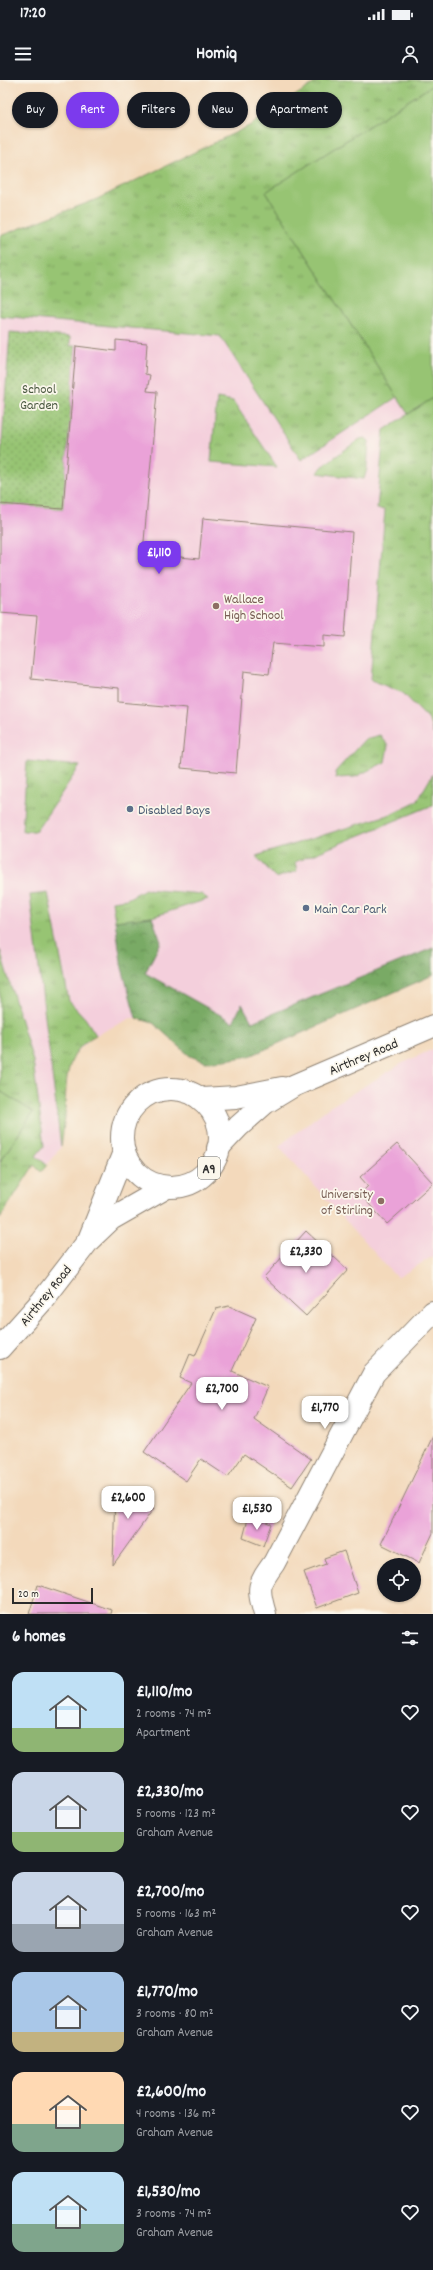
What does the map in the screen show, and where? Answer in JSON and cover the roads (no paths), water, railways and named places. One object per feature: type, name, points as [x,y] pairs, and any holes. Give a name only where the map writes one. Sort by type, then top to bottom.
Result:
[{"type":"main road","name":"Airthrey Road","points":[[293,1086],[433,1026]]},
{"type":"main road","name":"A9","points":[[202,1099],[236,1097],[293,1086]]},
{"type":"main road","name":"A9","points":[[218,1148],[239,1126],[265,1104],[293,1086]]},
{"type":"main road","name":"A9","points":[[170,1088],[185,1090],[202,1099],[211,1109],[217,1122],[220,1135],[214,1162],[205,1173],[194,1181],[181,1186],[167,1187],[152,1184],[140,1176],[130,1166],[124,1152],[121,1136],[124,1121],[132,1107],[143,1097],[156,1090],[170,1088]]},
{"type":"main road","name":"A9","points":[[89,1240],[100,1206],[124,1152]]},
{"type":"main road","name":"A9","points":[[89,1240],[111,1219],[167,1187]]},
{"type":"main road","name":"Airthrey Road","points":[[0,1348],[42,1301],[89,1240]]},
{"type":"main road","points":[[265,1614],[260,1596],[260,1583],[274,1564],[374,1373],[433,1312]]},
{"type":"place","name":"Wallace High School","points":[[216,606]]},
{"type":"place","name":"Disabled Bays","points":[[130,809]]},
{"type":"place","name":"Main Car Park","points":[[306,908]]},
{"type":"place","name":"University of Stirling","points":[[381,1201]]},
{"type":"park label","name":"School Garden","points":[[39,396]]}]
